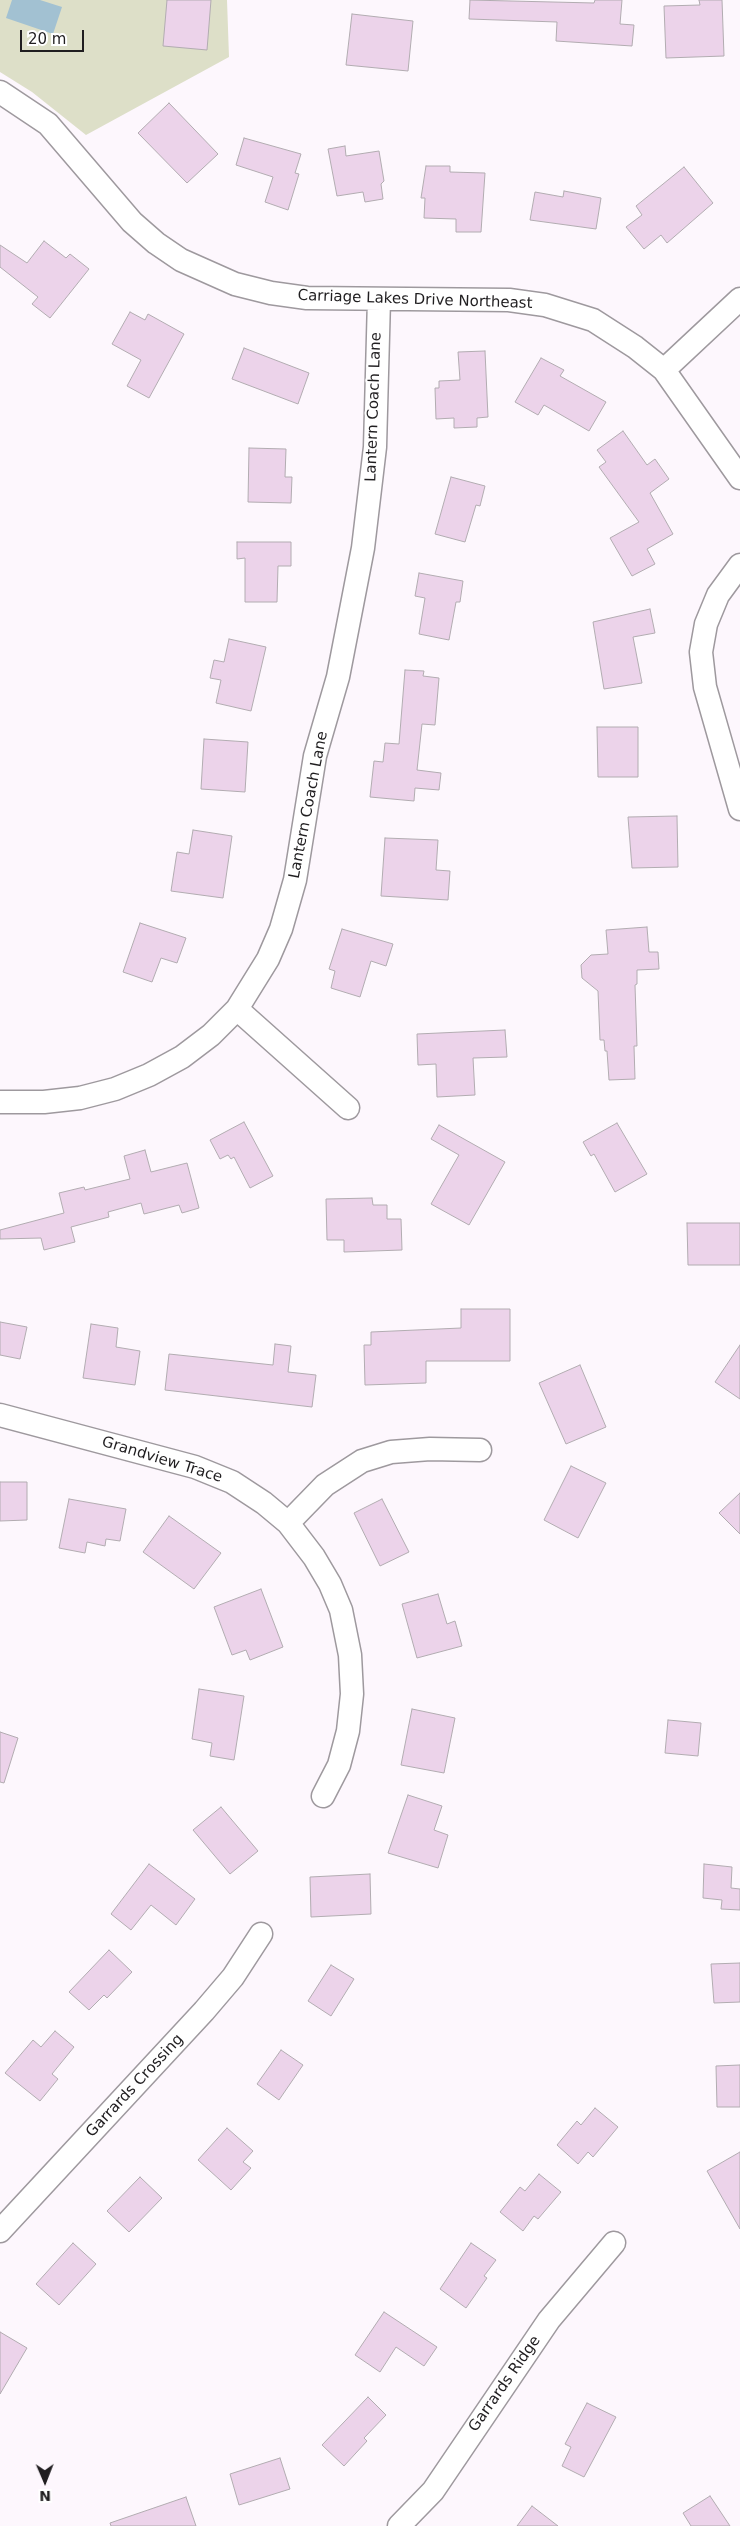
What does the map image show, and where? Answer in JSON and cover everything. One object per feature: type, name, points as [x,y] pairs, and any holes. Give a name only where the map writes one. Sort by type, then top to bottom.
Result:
[{"type":"street","name":"Carriage Lakes Drive Northeast","points":[[0,92],[48,124],[132,222],[181,260],[235,284],[271,293],[306,298],[509,300],[544,304],[593,320],[635,347],[664,370],[740,478]]},
{"type":"street","name":"Lantern Coach Lane","points":[[0,1102],[44,1102],[80,1098],[115,1089],[149,1075],[182,1057],[211,1034],[237,1009],[268,959],[281,929],[295,880],[315,756],[338,677],[352,614],[370,500],[375,447],[379,299]]},
{"type":"street","points":[[664,370],[740,299]]},
{"type":"street","points":[[740,564],[718,595],[706,624],[701,652],[707,695],[740,809]]},
{"type":"street","points":[[237,1009],[348,1108]]},
{"type":"street","name":"Grandview Trace","points":[[0,1415],[195,1467],[232,1482],[264,1503],[288,1523],[314,1557],[338,1601],[350,1656],[352,1694],[348,1731],[338,1765],[323,1796]]},
{"type":"street","points":[[288,1523],[325,1485],[362,1461],[391,1452],[430,1449],[480,1450]]},
{"type":"street","name":"Garrards Crossing","points":[[0,2231],[204,2011],[233,1977],[261,1934]]},
{"type":"street","name":"Garrards Ridge","points":[[399,2526],[432,2491],[549,2320],[614,2243]]},
{"type":"green space","points":[[0,0],[227,0],[229,57],[86,135],[32,92],[0,72]]},
{"type":"water","points":[[12,0],[40,0],[62,7],[53,34],[6,18]]},
{"type":"building","points":[[167,0],[211,0],[207,50],[163,46]]},
{"type":"building","points":[[470,0],[594,3],[595,0],[622,0],[620,24],[634,25],[632,46],[556,41],[557,22],[469,19]]},
{"type":"building","points":[[699,0],[722,0],[724,56],[666,58],[664,6],[700,5]]},
{"type":"building","points":[[352,14],[413,21],[408,71],[346,65]]},
{"type":"building","points":[[169,103],[218,154],[187,183],[138,133]]},
{"type":"building","points":[[244,138],[301,154],[295,173],[299,174],[288,210],[265,202],[273,177],[236,165]]},
{"type":"building","points":[[345,146],[346,156],[379,151],[384,181],[381,184],[383,199],[365,202],[363,192],[337,196],[328,149]]},
{"type":"building","points":[[426,166],[450,166],[450,172],[485,173],[481,232],[456,232],[456,219],[424,218],[425,198],[421,198]]},
{"type":"building","points":[[684,167],[713,203],[667,243],[661,235],[644,249],[626,227],[642,215],[636,206]]},
{"type":"building","points":[[564,191],[601,198],[596,229],[530,220],[535,192],[563,197]]},
{"type":"building","points":[[44,241],[66,258],[70,254],[89,269],[50,318],[32,304],[38,297],[0,267],[0,245],[27,263]]},
{"type":"building","points":[[130,312],[145,320],[148,314],[184,334],[149,398],[127,386],[141,360],[112,344]]},
{"type":"building","points":[[244,348],[309,373],[298,404],[232,379]]},
{"type":"building","points":[[485,351],[488,417],[477,418],[477,427],[454,428],[454,418],[436,419],[435,388],[439,388],[439,381],[460,380],[458,352]]},
{"type":"building","points":[[541,358],[564,370],[560,376],[606,402],[589,431],[544,405],[538,415],[515,402]]},
{"type":"building","points":[[623,431],[647,465],[655,459],[669,479],[650,493],[673,534],[647,549],[655,564],[632,576],[610,538],[639,522],[599,467],[606,462],[597,450]]},
{"type":"building","points":[[249,448],[286,449],[285,477],[292,477],[291,503],[248,502]]},
{"type":"building","points":[[451,477],[485,486],[480,506],[476,505],[465,542],[435,534]]},
{"type":"building","points":[[237,542],[291,542],[291,566],[278,566],[277,602],[245,602],[245,558],[237,559]]},
{"type":"building","points":[[419,573],[463,581],[460,602],[456,602],[449,640],[419,634],[425,598],[415,596]]},
{"type":"building","points":[[650,609],[655,633],[633,637],[642,683],[604,689],[593,622]]},
{"type":"building","points":[[229,639],[266,647],[251,711],[216,703],[221,680],[210,678],[214,660],[224,662]]},
{"type":"building","points":[[405,670],[424,671],[423,676],[439,678],[435,725],[422,724],[417,770],[441,773],[439,790],[415,788],[414,801],[370,797],[374,761],[383,762],[385,743],[399,744]]},
{"type":"building","points":[[597,727],[638,727],[638,777],[598,777]]},
{"type":"building","points":[[204,739],[248,742],[245,792],[201,789]]},
{"type":"building","points":[[677,816],[678,867],[632,868],[628,817]]},
{"type":"building","points":[[193,830],[232,836],[223,898],[171,891],[177,852],[189,854]]},
{"type":"building","points":[[385,838],[438,840],[436,870],[450,871],[448,900],[381,896]]},
{"type":"building","points":[[140,923],[186,938],[177,963],[161,958],[152,982],[123,972]]},
{"type":"building","points":[[647,927],[649,952],[658,952],[659,969],[637,970],[637,984],[635,985],[637,1046],[634,1046],[635,1079],[609,1080],[607,1051],[605,1051],[604,1040],[600,1040],[598,991],[582,978],[581,965],[591,955],[608,954],[606,930]]},
{"type":"building","points":[[342,929],[393,944],[386,966],[371,961],[360,997],[331,988],[335,971],[329,969]]},
{"type":"building","points":[[505,1030],[507,1057],[473,1058],[475,1095],[437,1097],[436,1064],[418,1065],[417,1034]]},
{"type":"building","points":[[244,1122],[273,1176],[250,1188],[234,1157],[231,1159],[228,1155],[220,1159],[210,1140]]},
{"type":"building","points":[[617,1123],[647,1174],[615,1192],[594,1154],[591,1156],[583,1142]]},
{"type":"building","points":[[439,1125],[505,1162],[469,1225],[431,1204],[459,1155],[431,1139]]},
{"type":"building","points":[[145,1150],[151,1172],[187,1163],[199,1208],[182,1213],[179,1205],[144,1214],[141,1203],[108,1212],[109,1217],[71,1227],[75,1242],[44,1250],[41,1238],[0,1239],[0,1230],[64,1213],[59,1193],[84,1187],[85,1190],[130,1179],[124,1156]]},
{"type":"building","points":[[372,1198],[373,1205],[387,1205],[387,1219],[401,1219],[402,1250],[344,1252],[344,1240],[327,1240],[326,1199]]},
{"type":"building","points":[[687,1223],[740,1223],[740,1265],[688,1265]]},
{"type":"building","points":[[461,1309],[510,1309],[510,1361],[426,1361],[426,1383],[365,1385],[364,1345],[371,1345],[371,1332],[461,1328]]},
{"type":"building","points":[[0,1322],[27,1327],[20,1359],[0,1355]]},
{"type":"building","points":[[91,1324],[118,1328],[116,1347],[140,1351],[135,1385],[83,1378]]},
{"type":"building","points":[[275,1344],[291,1346],[288,1372],[316,1375],[312,1407],[165,1390],[169,1354],[273,1365]]},
{"type":"building","points":[[740,1345],[740,1399],[715,1382]]},
{"type":"building","points":[[580,1365],[606,1427],[566,1444],[539,1383]]},
{"type":"building","points":[[571,1466],[606,1483],[578,1538],[544,1520]]},
{"type":"building","points":[[0,1482],[27,1482],[27,1520],[0,1521]]},
{"type":"building","points":[[740,1493],[740,1534],[719,1513]]},
{"type":"building","points":[[69,1499],[126,1509],[120,1541],[106,1539],[105,1546],[87,1542],[85,1553],[59,1548]]},
{"type":"building","points":[[382,1499],[409,1552],[380,1566],[354,1513]]},
{"type":"building","points":[[169,1516],[221,1553],[194,1589],[143,1552]]},
{"type":"building","points":[[261,1589],[283,1647],[250,1660],[246,1650],[232,1655],[214,1607]]},
{"type":"building","points":[[438,1594],[447,1624],[455,1621],[462,1646],[417,1658],[402,1604]]},
{"type":"building","points":[[199,1689],[244,1696],[234,1760],[210,1756],[212,1743],[192,1739]]},
{"type":"building","points":[[412,1709],[455,1718],[444,1773],[401,1765]]},
{"type":"building","points":[[668,1720],[701,1723],[698,1756],[665,1753]]},
{"type":"building","points":[[0,1732],[18,1738],[4,1783],[0,1782]]},
{"type":"building","points":[[408,1795],[442,1806],[434,1830],[448,1835],[438,1868],[388,1853]]},
{"type":"building","points":[[221,1807],[258,1851],[230,1874],[193,1830]]},
{"type":"building","points":[[149,1864],[195,1899],[176,1925],[151,1905],[131,1930],[111,1914]]},
{"type":"building","points":[[704,1864],[732,1867],[731,1888],[740,1889],[740,1910],[721,1909],[722,1900],[703,1898]]},
{"type":"building","points":[[370,1874],[371,1914],[311,1917],[310,1877]]},
{"type":"building","points":[[109,1950],[132,1972],[107,1998],[104,1995],[89,2010],[69,1992]]},
{"type":"building","points":[[740,1963],[740,2002],[714,2003],[711,1964]]},
{"type":"building","points":[[331,1965],[354,1979],[331,2016],[308,2001]]},
{"type":"building","points":[[55,2031],[74,2047],[52,2074],[58,2079],[40,2101],[5,2073],[33,2040],[41,2047]]},
{"type":"building","points":[[281,2050],[303,2065],[279,2100],[257,2084]]},
{"type":"building","points":[[740,2065],[740,2107],[717,2107],[716,2066]]},
{"type":"building","points":[[595,2108],[618,2127],[593,2157],[588,2152],[578,2164],[557,2145],[577,2121],[581,2125]]},
{"type":"building","points":[[227,2128],[253,2151],[243,2162],[251,2168],[231,2190],[198,2160]]},
{"type":"building","points":[[740,2152],[740,2229],[707,2171]]},
{"type":"building","points":[[539,2174],[561,2192],[538,2219],[534,2216],[523,2231],[500,2212],[520,2187],[525,2191]]},
{"type":"building","points":[[140,2177],[162,2198],[129,2232],[107,2211]]},
{"type":"building","points":[[73,2243],[96,2264],[59,2305],[36,2284]]},
{"type":"building","points":[[471,2243],[496,2260],[484,2276],[487,2278],[466,2308],[440,2289]]},
{"type":"building","points":[[384,2312],[437,2347],[424,2366],[396,2347],[380,2372],[355,2355]]},
{"type":"building","points":[[0,2332],[27,2348],[0,2394]]},
{"type":"building","points":[[368,2397],[386,2415],[364,2438],[367,2441],[344,2466],[322,2445]]},
{"type":"building","points":[[587,2403],[616,2417],[584,2477],[562,2466],[571,2447],[565,2444]]},
{"type":"building","points":[[280,2458],[290,2489],[239,2505],[230,2474]]},
{"type":"building","points":[[710,2496],[730,2526],[691,2526],[683,2513]]},
{"type":"building","points":[[186,2497],[196,2526],[111,2526],[110,2523]]},
{"type":"building","points":[[532,2506],[558,2526],[517,2526]]}]
